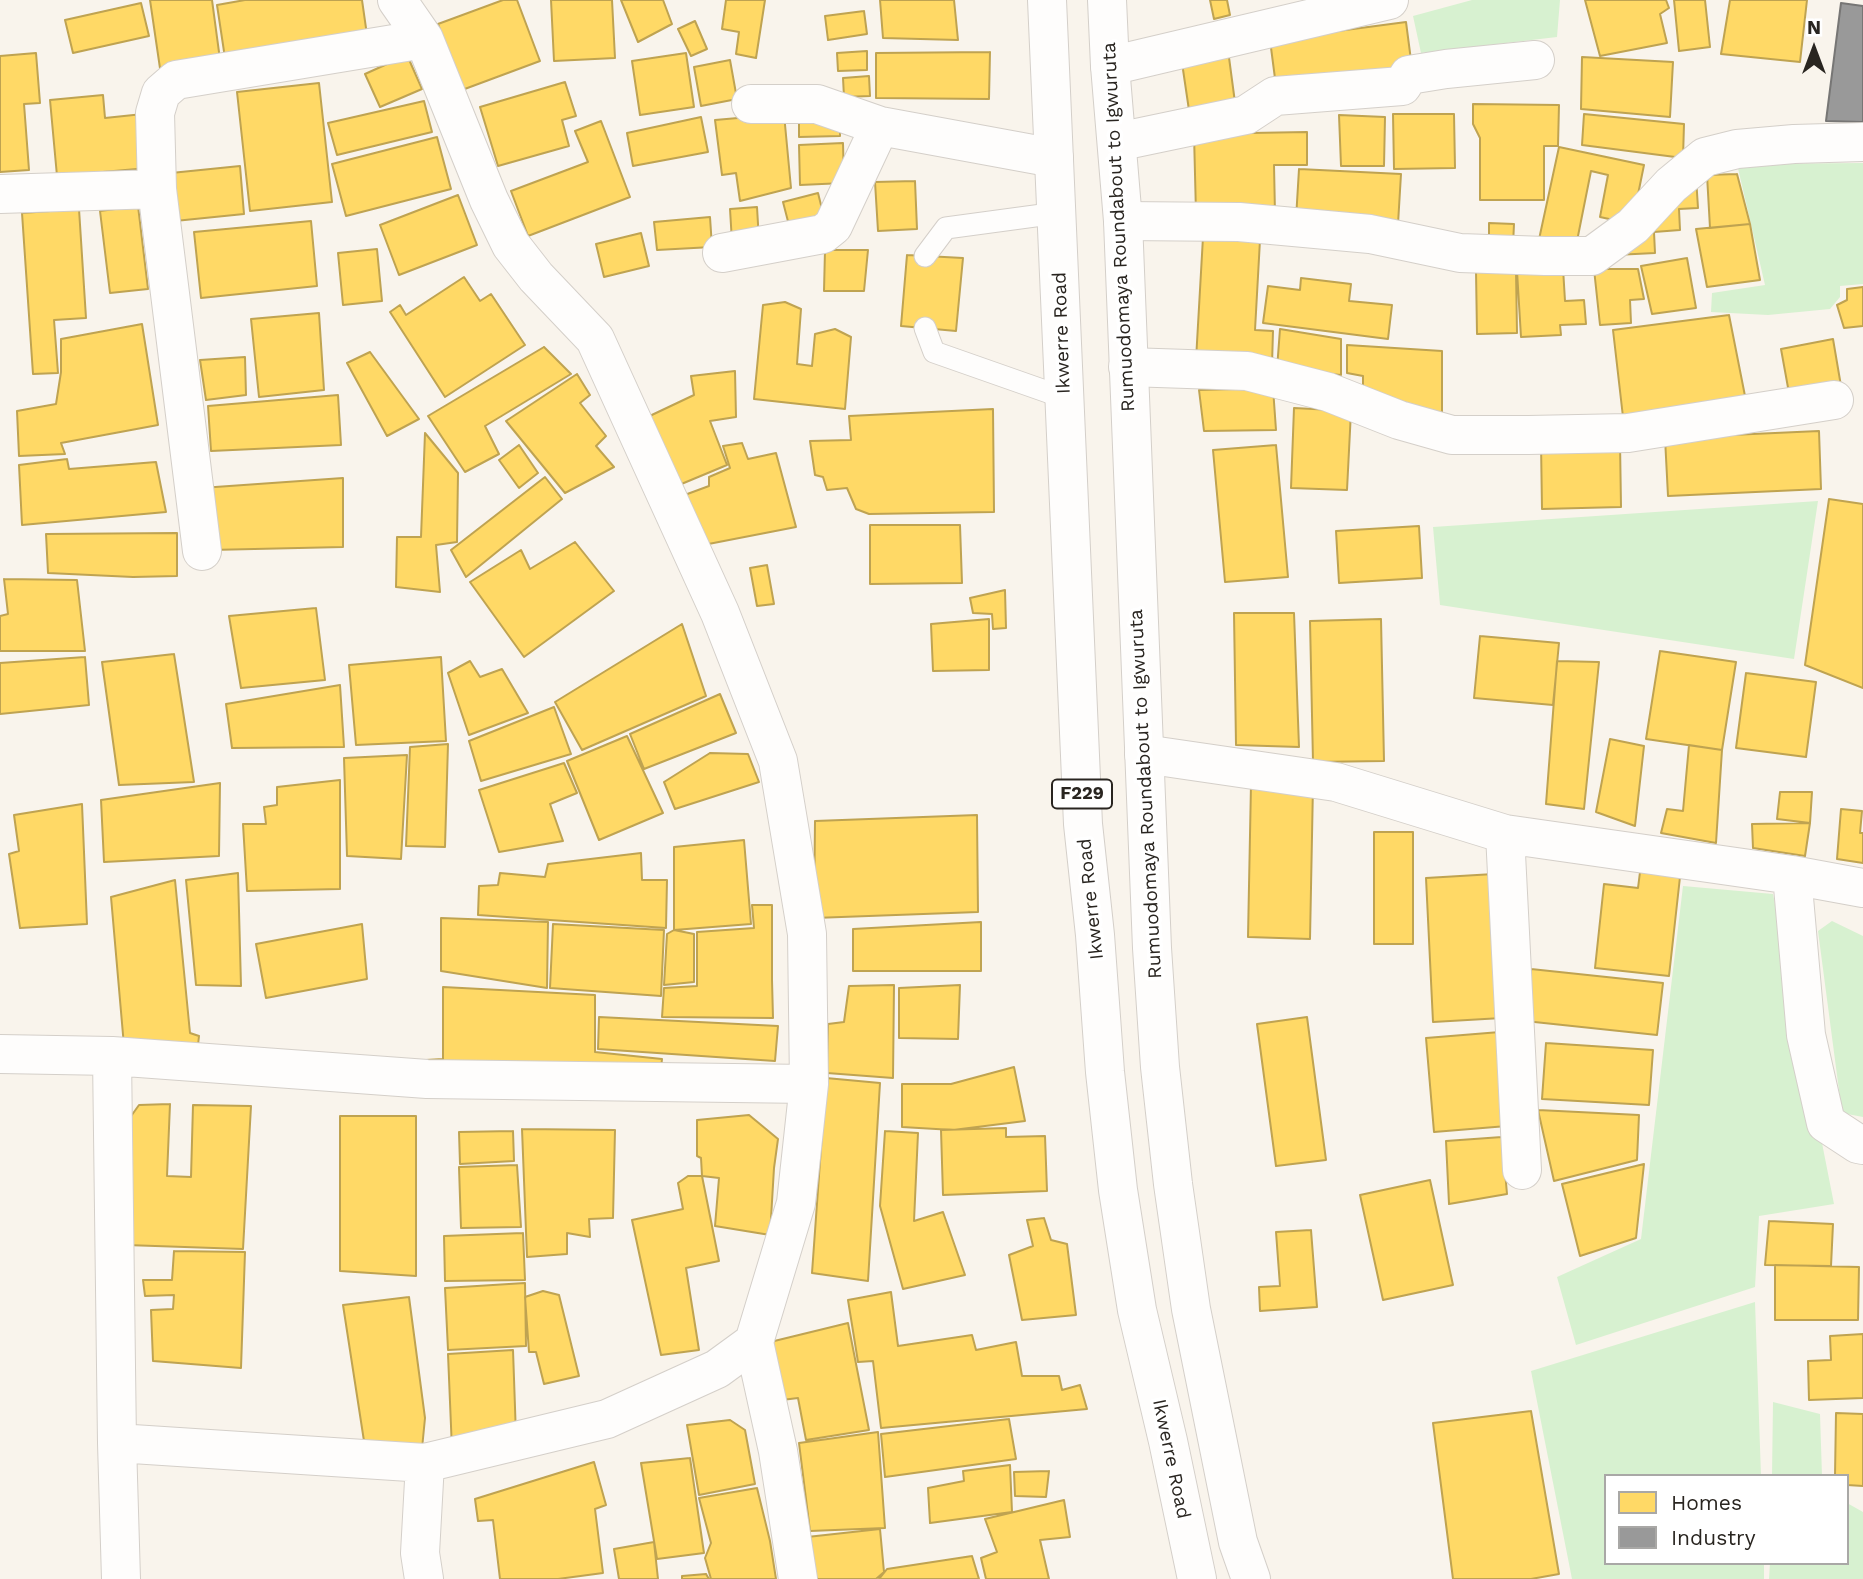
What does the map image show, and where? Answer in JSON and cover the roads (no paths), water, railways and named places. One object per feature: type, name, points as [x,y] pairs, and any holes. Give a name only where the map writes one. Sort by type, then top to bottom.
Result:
[{"type":"street","points":[[397,0],[424,39],[510,245],[595,339],[720,613],[778,761],[807,934],[809,1084],[796,1203],[754,1342],[778,1451],[798,1579]]},
{"type":"street","name":"Ikwerre Road","points":[[1047,0],[1083,824],[1095,935],[1105,1072],[1116,1177],[1137,1310],[1197,1579]]},
{"type":"street","name":"Rumuodomaya Roundabout to Igwuruta","points":[[1107,0],[1123,220],[1153,962],[1160,1067],[1191,1309],[1238,1542],[1251,1579]]},
{"type":"street","points":[[1110,66],[1389,0]]},
{"type":"street","points":[[202,551],[157,189],[155,113],[161,93],[176,80],[424,39]]},
{"type":"street","points":[[1117,142],[1246,115],[1275,96],[1402,86],[1409,75],[1535,60]]},
{"type":"street","points":[[751,104],[817,104],[880,126],[1054,158]]},
{"type":"street","points":[[722,253],[823,234],[833,226],[880,126]]},
{"type":"street","points":[[1123,220],[1239,222],[1370,234],[1460,253],[1592,256],[1633,226],[1671,186],[1705,157],[1737,149],[1863,142]]},
{"type":"street","points":[[0,194],[157,189]]},
{"type":"street","points":[[1128,367],[1247,371],[1328,392],[1399,420],[1452,435],[1628,433],[1834,400]]},
{"type":"street","points":[[1144,754],[1336,782],[1505,834],[1792,875],[1863,888]]},
{"type":"street","points":[[1505,834],[1522,1170]]},
{"type":"street","points":[[1792,875],[1806,1035],[1826,1123],[1863,1145]]},
{"type":"street","points":[[0,1054],[113,1056],[427,1079],[809,1084]]},
{"type":"street","points":[[113,1056],[121,1579]]},
{"type":"street","points":[[117,1443],[425,1463],[607,1419],[717,1369],[754,1342]]},
{"type":"street","points":[[424,1579],[420,1553],[425,1463]]},
{"type":"lane","points":[[925,256],[946,228],[1057,213]]},
{"type":"lane","points":[[925,328],[934,352],[1065,398]]}]
